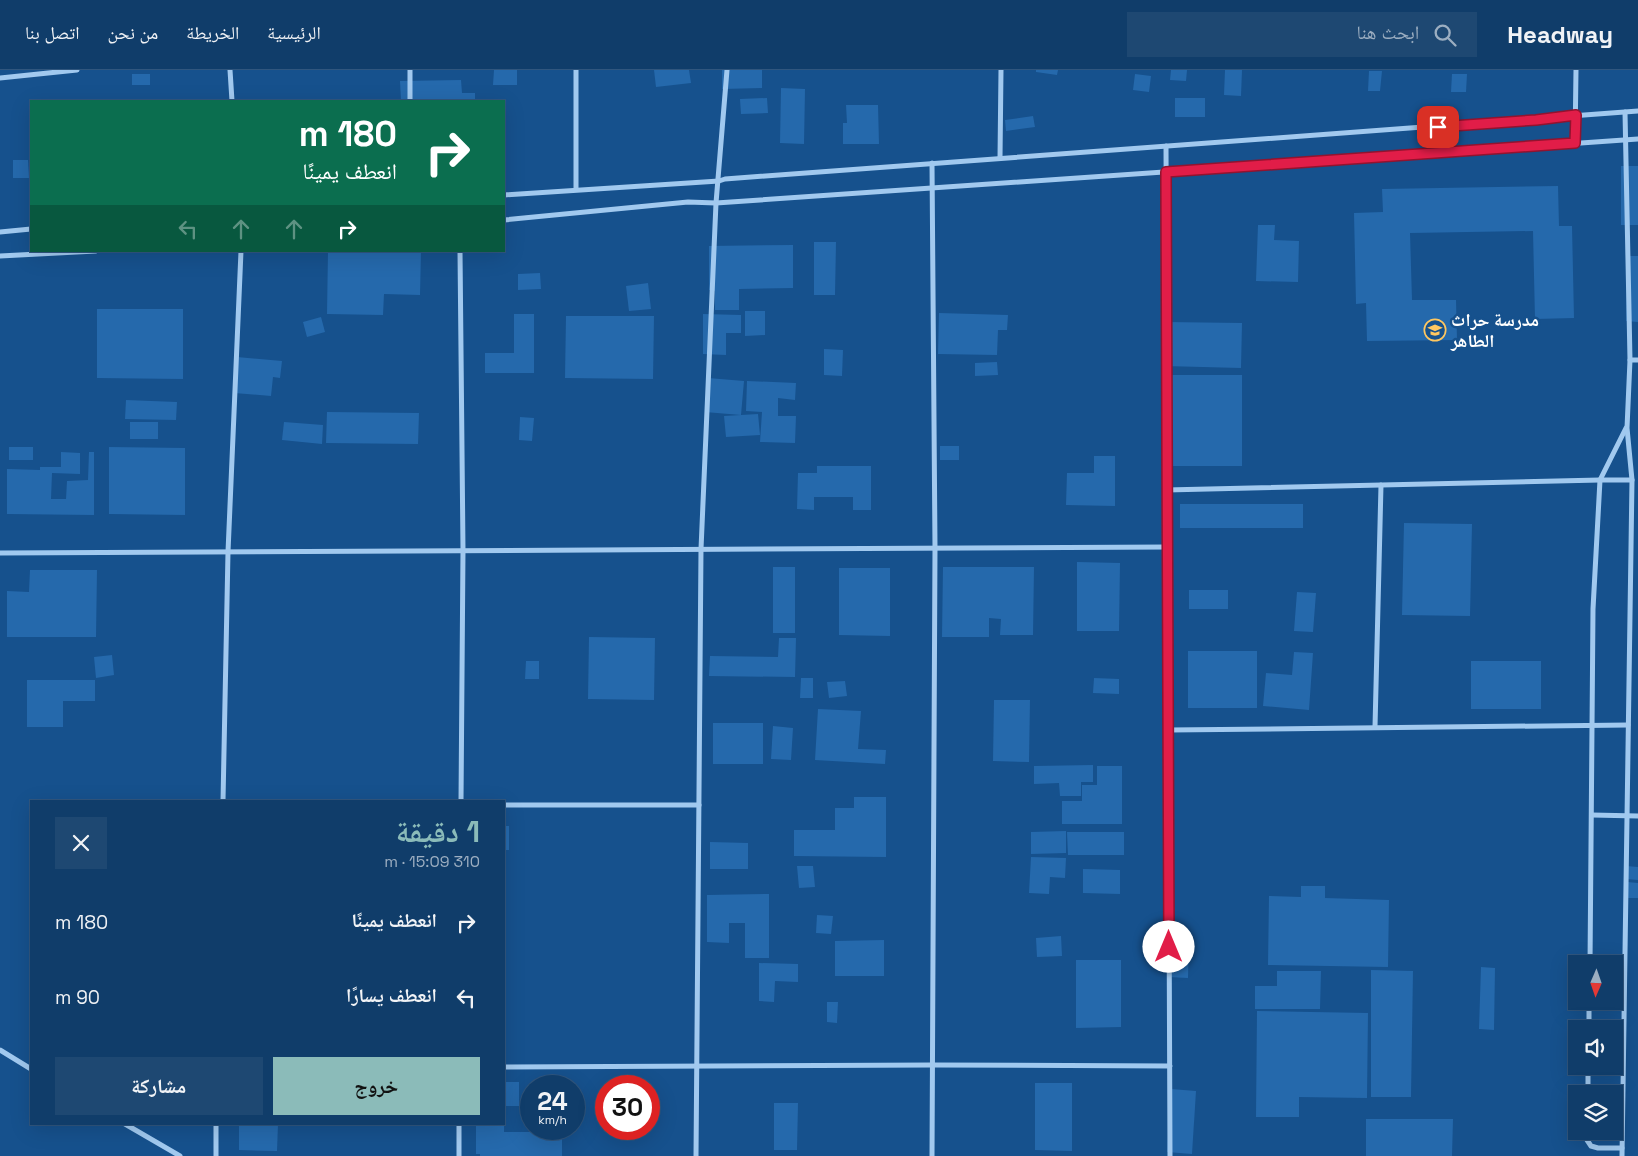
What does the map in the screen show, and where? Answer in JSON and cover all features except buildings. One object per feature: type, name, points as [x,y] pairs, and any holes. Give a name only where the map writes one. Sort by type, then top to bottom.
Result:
[{"type":"street","points":[[0,78],[77,70]]},
{"type":"street","points":[[230,70],[232,100]]},
{"type":"street","points":[[410,70],[410,100]]},
{"type":"street","points":[[576,70],[576,189]]},
{"type":"street","points":[[696,1156],[701,549],[716,203],[727,70]]},
{"type":"street","points":[[1000,158],[1001,70]]},
{"type":"street","points":[[1575,143],[1576,70]]},
{"type":"street","points":[[505,194],[719,181],[725,178],[1638,111]]},
{"type":"street","points":[[1622,1156],[1632,480],[1627,428],[1630,360],[1625,112]]},
{"type":"street","points":[[505,220],[688,202],[716,203],[1638,139]]},
{"type":"street","points":[[1166,146],[1170,1156]]},
{"type":"street","points":[[932,163],[935,548],[932,1156]]},
{"type":"street","points":[[0,232],[30,229]]},
{"type":"street","points":[[0,256],[77,252]]},
{"type":"street","points":[[223,800],[228,552],[241,252]]},
{"type":"street","points":[[460,252],[463,550],[461,800]]},
{"type":"street","points":[[1630,360],[1638,360]]},
{"type":"street","points":[[1590,955],[1593,609],[1600,480],[1627,428]]},
{"type":"street","points":[[1166,490],[1632,480]]},
{"type":"street","points":[[1375,727],[1381,485]]},
{"type":"street","points":[[0,553],[1168,547]]},
{"type":"street","points":[[1169,730],[1628,725]]},
{"type":"street","points":[[505,805],[698,805]]},
{"type":"street","points":[[1592,815],[1638,816]]},
{"type":"street","points":[[0,1050],[30,1068]]},
{"type":"street","points":[[505,1067],[1170,1066]]},
{"type":"street","points":[[127,1125],[180,1156]]},
{"type":"street","points":[[216,1125],[216,1156]]},
{"type":"street","points":[[459,1125],[459,1156]]},
{"type":"street","points":[[1587,1140],[1591,1146],[1598,1148],[1622,1148]]},
{"type":"place","name":"مدرسة حراث الطاهر","points":[[1435,330]]},
{"type":"route","points":[[1169,947],[1166,172],[1575,143],[1576,115],[1536,120],[1438,127]]}]
